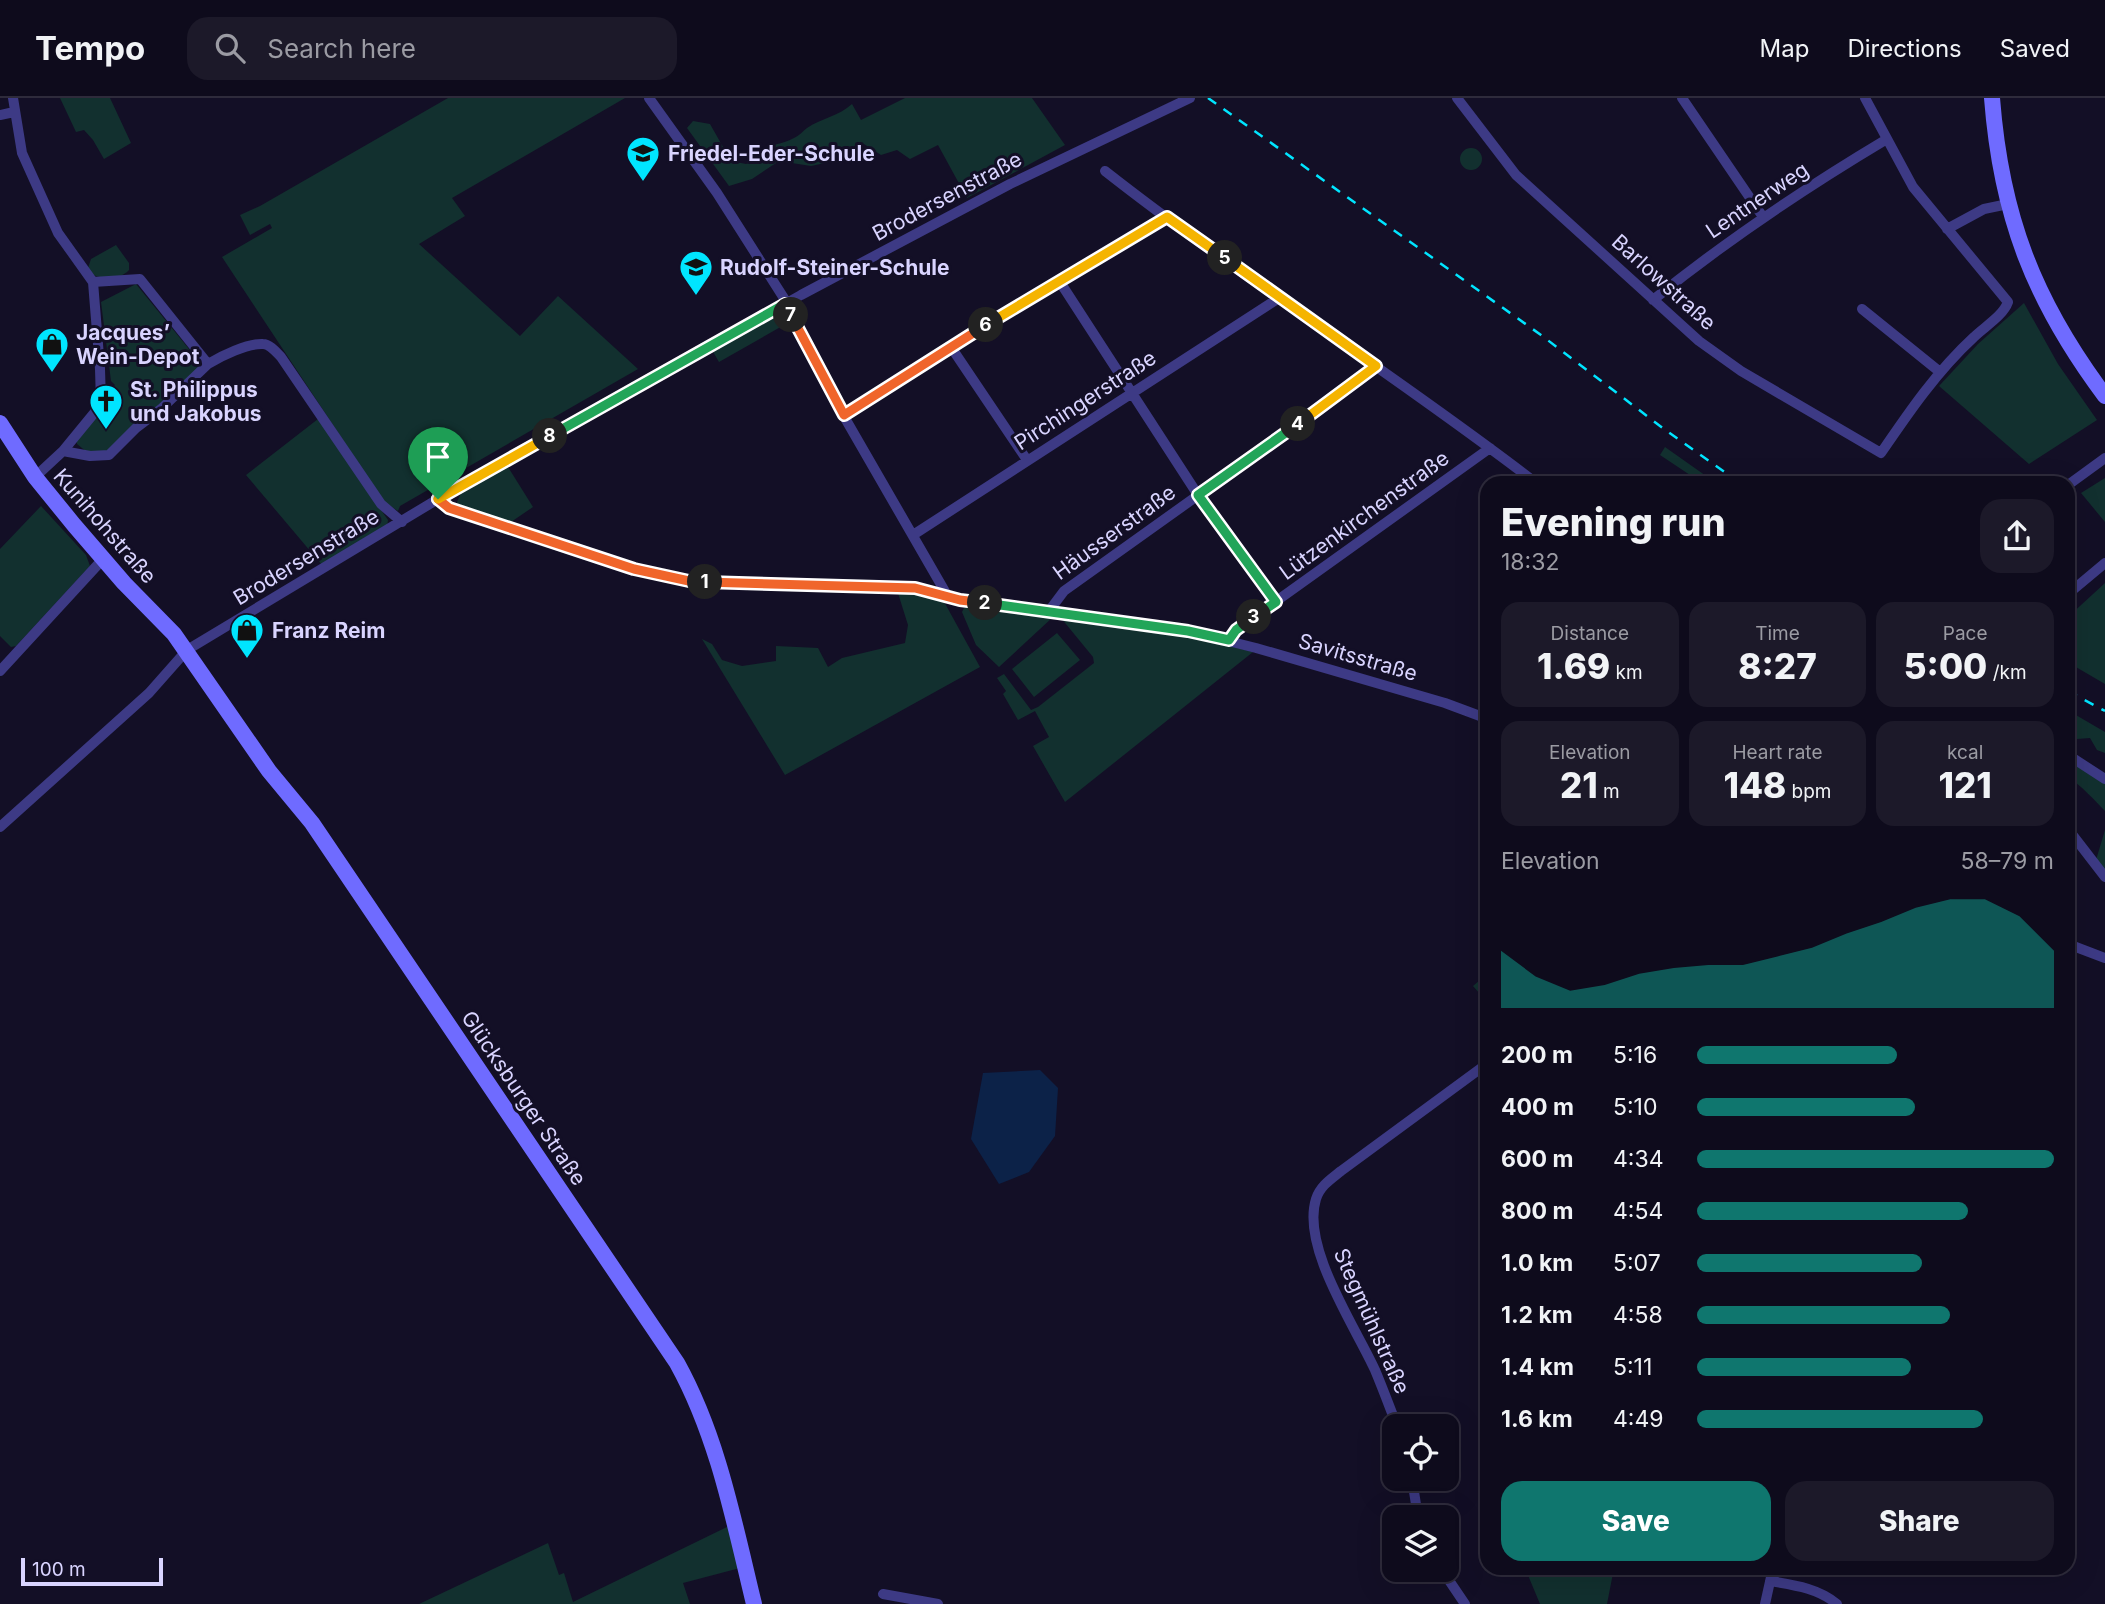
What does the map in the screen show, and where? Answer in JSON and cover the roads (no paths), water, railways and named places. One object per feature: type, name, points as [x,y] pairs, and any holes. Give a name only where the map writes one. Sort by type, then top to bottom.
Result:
[{"type":"street","points":[[13,98],[22,153],[58,233],[93,282],[96,300],[101,402],[63,452],[35,477]]},
{"type":"street","points":[[649,98],[717,193],[786,303],[844,415],[947,595]]},
{"type":"street","name":"Brodersenstraße","points":[[0,827],[149,693],[187,650],[438,499],[786,303],[1010,184],[1190,98]]},
{"type":"street","name":"Barlowstraße","points":[[1457,98],[1516,175],[1699,341],[1741,370],[1881,453],[1940,372]]},
{"type":"street","points":[[1682,98],[1763,217]]},
{"type":"street","points":[[1862,309],[1940,372],[2008,302],[1913,187],[1865,98]]},
{"type":"street","points":[[1992,98],[1998,161],[2024,257],[2070,346],[2105,396]]},
{"type":"street","points":[[0,115],[14,113]]},
{"type":"street","name":"Lentnerweg","points":[[1653,300],[1763,217],[1887,139]]},
{"type":"street","points":[[1105,171],[1527,476]]},
{"type":"street","points":[[1947,229],[1984,209],[2008,204]]},
{"type":"street","points":[[844,415],[951,346],[1167,217]]},
{"type":"street","points":[[93,282],[140,279],[208,364]]},
{"type":"street","points":[[1060,282],[1198,495],[1276,602]]},
{"type":"street","name":"Pirchingerstraße","points":[[913,535],[1279,298]]},
{"type":"street","points":[[63,452],[90,456],[109,455],[208,364],[231,352],[264,344],[281,358],[381,504],[402,522]]},
{"type":"street","points":[[951,346],[1027,460]]},
{"type":"street","name":"Häusserstraße","points":[[1049,611],[1056,598],[1064,591],[1376,366]]},
{"type":"street","name":"Kunihohstraße","points":[[0,423],[35,477],[103,559],[187,650]]},
{"type":"street","name":"Lützenkirchenstraße","points":[[1229,640],[1236,630],[1490,448]]},
{"type":"street","points":[[2075,480],[2105,458]]},
{"type":"street","name":"Savitsstraße","points":[[438,499],[449,508],[599,558],[689,581],[915,588],[960,600],[1188,631],[1229,640],[1445,703],[1480,716]]},
{"type":"street","points":[[0,671],[103,559]]},
{"type":"street","points":[[2075,588],[2105,563]]},
{"type":"street","name":"Glücksburger Straße","points":[[187,650],[269,771],[312,823],[677,1363],[697,1398],[711,1437],[754,1604]]},
{"type":"street","points":[[2075,760],[2105,779]]},
{"type":"street","points":[[2075,838],[2105,877]]},
{"type":"street","points":[[2075,947],[2105,958]]},
{"type":"street","name":"Stegmühlstraße","points":[[1392,1414],[1375,1371],[1321,1260],[1314,1227],[1316,1197],[1323,1185],[1480,1069]]},
{"type":"street","points":[[1765,1604],[1771,1575]]},
{"type":"street","points":[[1770,1581],[1808,1588],[1837,1604]]},
{"type":"street","points":[[1450,1582],[1465,1604]]},
{"type":"street","points":[[883,1594],[937,1604]]},
{"type":"water","points":[[1040,1070],[1058,1088],[1055,1136],[1029,1172],[999,1184],[971,1139],[983,1073]]},
{"type":"railway","points":[[1208,98],[1541,335],[1730,476]]},
{"type":"railway","points":[[2075,695],[2105,711]]},
{"type":"place","name":"Friedel-Eder-Schule","points":[[643,183]]},
{"type":"place","name":"Rudolf-Steiner-Schule","points":[[696,297]]},
{"type":"place","name":"Jacques’ Wein-Depot","points":[[52,374]]},
{"type":"place","name":"St. Philippus und Jakobus","points":[[106,431]]},
{"type":"place","name":"Franz Reim","points":[[247,660]]}]
